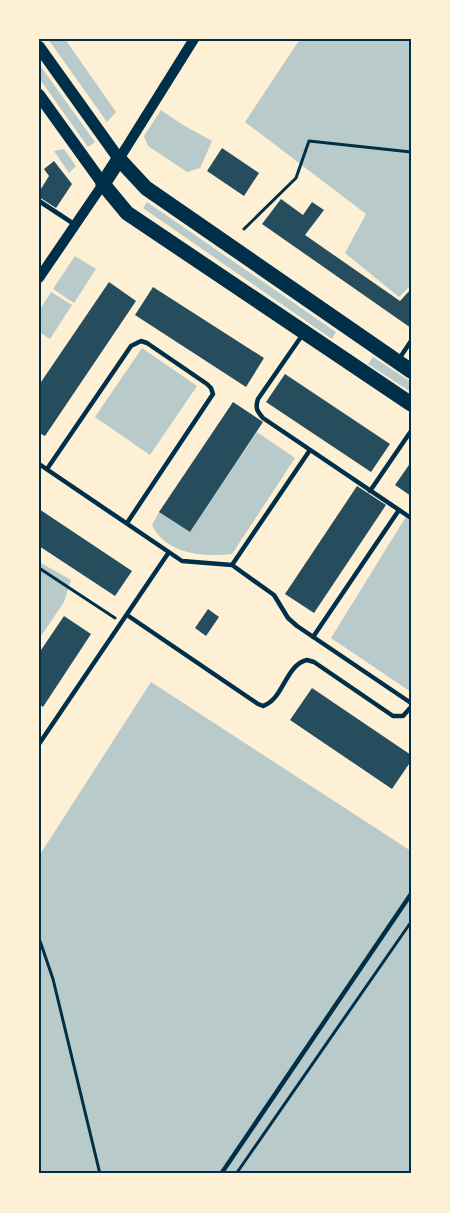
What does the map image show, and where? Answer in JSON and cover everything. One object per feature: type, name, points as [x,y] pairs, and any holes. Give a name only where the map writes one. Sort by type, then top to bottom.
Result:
[{"type":"main road","points":[[39,47],[119,159],[146,188],[361,339],[411,371]]},
{"type":"main road","points":[[39,95],[103,184],[127,213],[411,404]]},
{"type":"main road","points":[[103,184],[119,159]]},
{"type":"main road","points":[[348,362],[341,352],[340,342],[349,335],[361,339]]},
{"type":"street","points":[[119,159],[194,39]]},
{"type":"street","points":[[39,278],[103,184]]},
{"type":"lane","points":[[39,201],[75,224]]},
{"type":"lane","points":[[304,332],[256,405],[257,411],[263,418],[411,518]]},
{"type":"lane","points":[[47,469],[131,346],[141,341],[147,343],[207,384],[213,394],[127,523]]},
{"type":"lane","points":[[397,362],[411,341]]},
{"type":"lane","points":[[370,491],[411,431]]},
{"type":"lane","points":[[232,565],[310,450]]},
{"type":"lane","points":[[39,464],[182,561],[232,565],[265,587],[274,596],[288,618],[411,705],[403,716],[393,716],[314,662],[307,660],[296,665],[272,700],[263,706],[127,615]]},
{"type":"lane","points":[[313,636],[399,510]]},
{"type":"lane","points":[[39,744],[169,552]]},
{"type":"lane","points":[[221,1174],[411,894]]},
{"type":"path","points":[[244,230],[296,178],[309,141],[411,152]]},
{"type":"path","points":[[39,568],[122,623]]},
{"type":"path","points":[[236,1174],[411,922]]},
{"type":"path","points":[[39,938],[53,979],[100,1174]]},
{"type":"shaded area","points":[[48,39],[65,39],[116,112],[107,122]]},
{"type":"shaded area","points":[[300,39],[411,39],[411,285],[399,297],[345,253],[366,214],[245,122]]},
{"type":"shaded area","points":[[39,64],[95,142],[88,147],[39,78]]},
{"type":"shaded area","points":[[161,110],[212,141],[200,168],[187,172],[148,146],[144,136]]},
{"type":"shaded area","points":[[64,149],[76,166],[69,173],[54,151]]},
{"type":"shaded area","points":[[147,202],[336,332],[332,339],[143,208]]},
{"type":"shaded area","points":[[75,256],[96,269],[74,303],[53,289]]},
{"type":"shaded area","points":[[51,292],[72,305],[50,339],[39,332],[39,311]]},
{"type":"shaded area","points":[[142,348],[197,386],[150,455],[95,417]]},
{"type":"shaded area","points":[[373,357],[411,382],[411,392],[368,364]]},
{"type":"shaded area","points":[[257,432],[295,458],[232,554],[198,554],[167,543],[152,525],[159,512],[190,532]]},
{"type":"shaded area","points":[[407,515],[411,518],[411,692],[331,638]]},
{"type":"shaded area","points":[[39,562],[71,580],[64,602],[39,639]]},
{"type":"shaded area","points":[[151,682],[411,851],[411,1174],[39,1174],[39,856]]},
{"type":"building","points":[[222,148],[259,173],[244,196],[207,171]]},
{"type":"building","points":[[54,161],[72,184],[56,208],[39,197],[39,192],[49,176],[44,169]]},
{"type":"building","points":[[281,199],[303,215],[312,202],[324,210],[305,235],[400,301],[411,289],[411,328],[262,224]]},
{"type":"building","points":[[109,282],[136,301],[45,436],[39,433],[39,385]]},
{"type":"building","points":[[153,287],[264,358],[246,387],[135,315]]},
{"type":"building","points":[[285,374],[390,444],[371,472],[266,402]]},
{"type":"building","points":[[233,402],[263,422],[190,532],[159,512]]},
{"type":"building","points":[[411,462],[411,496],[395,485]]},
{"type":"building","points":[[357,486],[386,505],[314,613],[285,594]]},
{"type":"building","points":[[39,509],[132,571],[115,596],[39,546]]},
{"type":"building","points":[[208,609],[219,617],[206,636],[195,628]]},
{"type":"building","points":[[64,616],[91,634],[43,707],[39,704],[39,653]]},
{"type":"building","points":[[312,688],[411,755],[411,761],[392,789],[290,720]]}]
